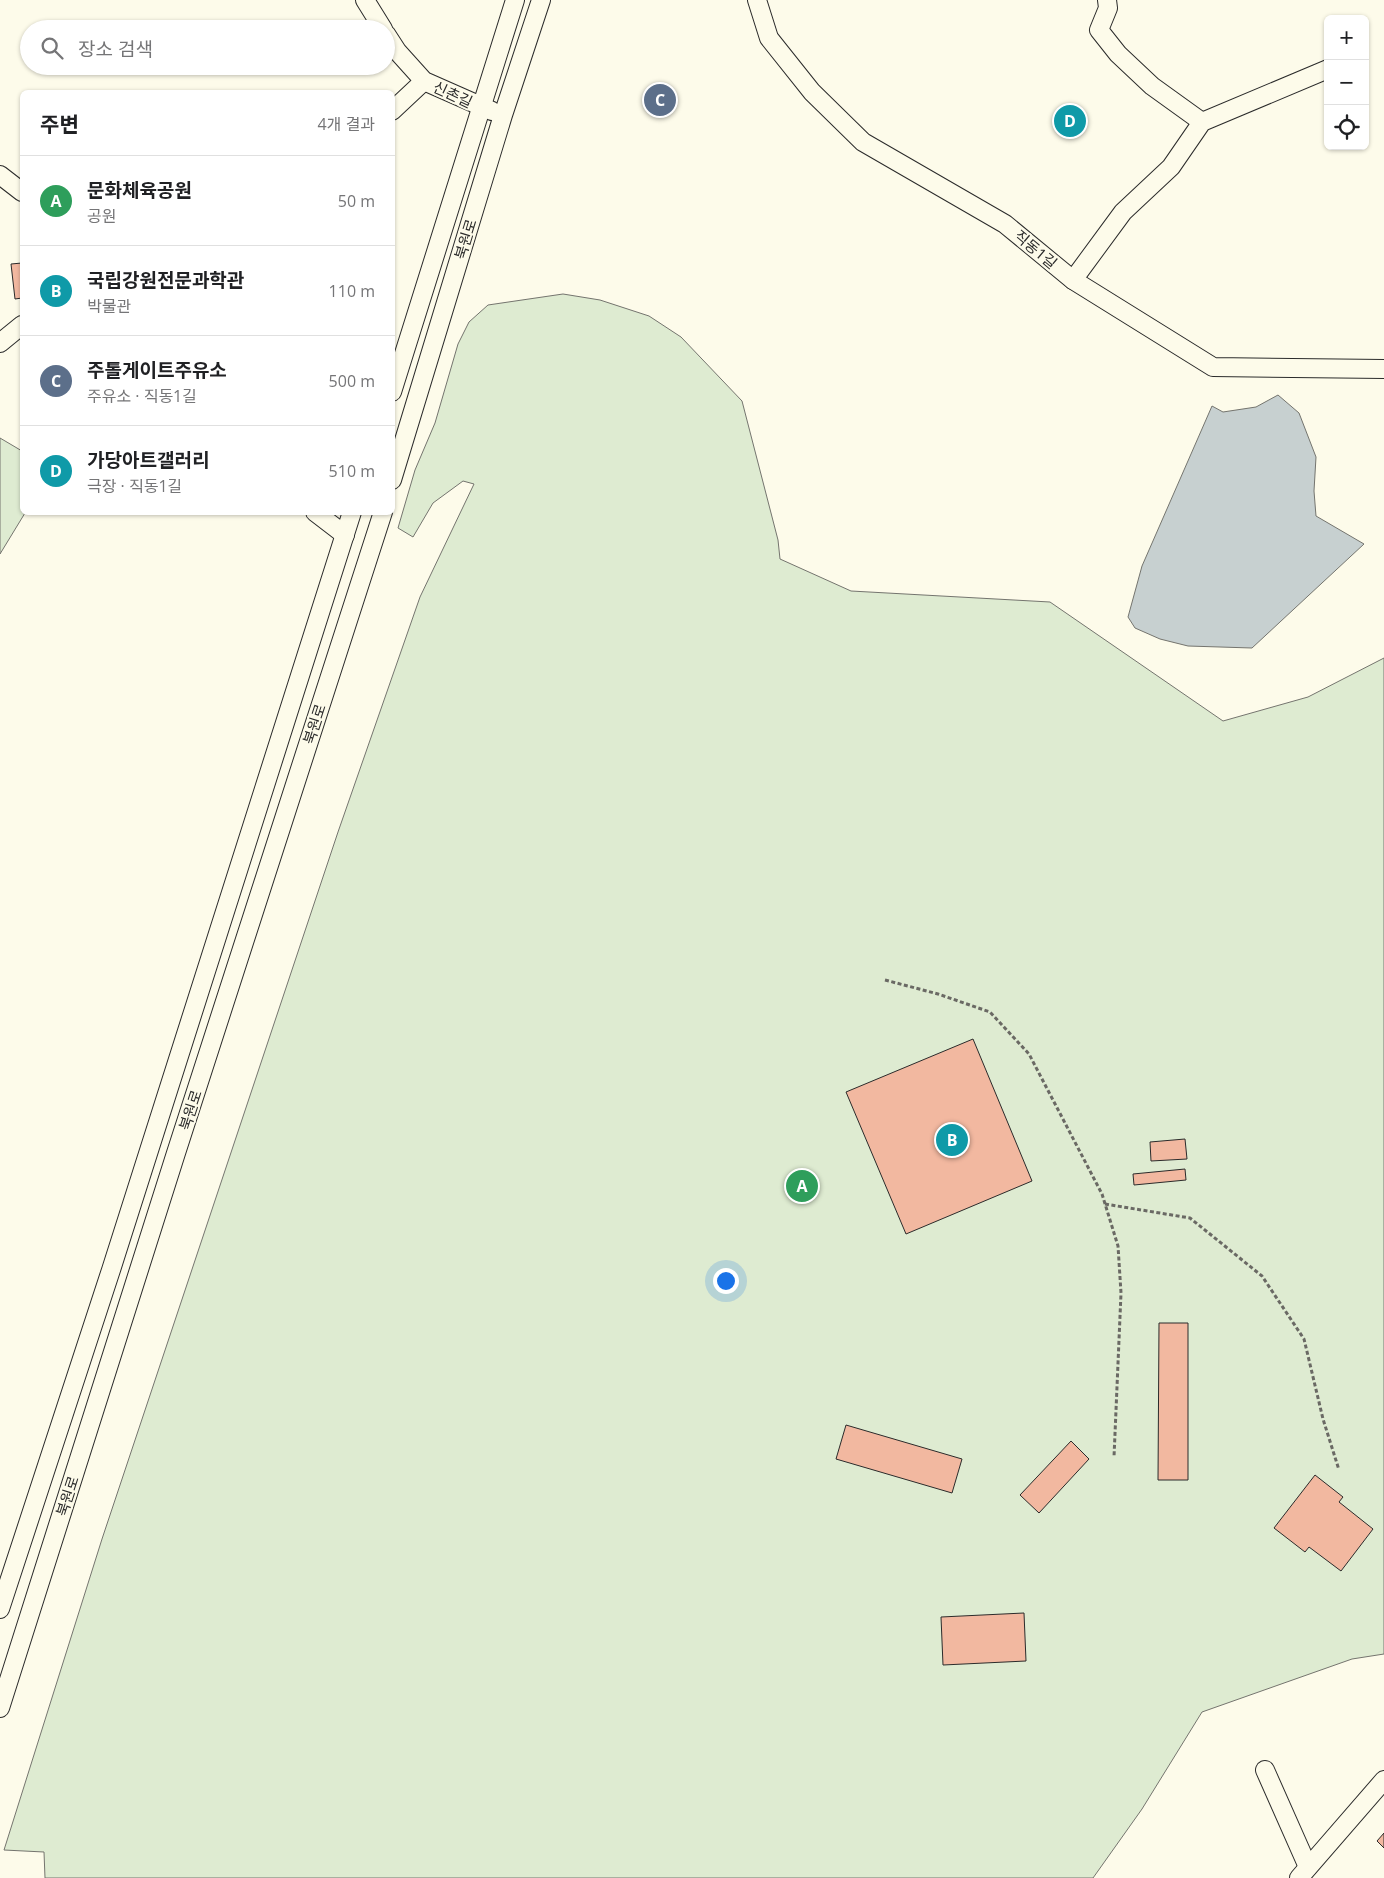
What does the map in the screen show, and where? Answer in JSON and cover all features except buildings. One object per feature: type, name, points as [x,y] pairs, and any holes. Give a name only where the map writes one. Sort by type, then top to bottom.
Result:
[{"type":"street","points":[[365,0],[377,20]]},
{"type":"street","name":"북원로","points":[[395,383],[482,108],[514,0]]},
{"type":"street","name":"북원로","points":[[395,470],[503,115],[541,0]]},
{"type":"street","name":"직동1길","points":[[757,0],[769,38],[812,92],[863,142],[1006,224],[1073,280],[1213,367],[1384,369]]},
{"type":"street","points":[[1107,0],[1108,8],[1099,30],[1118,54],[1152,86],[1202,122]]},
{"type":"street","name":"신촌길","points":[[395,49],[424,81],[482,108],[503,115]]},
{"type":"street","points":[[1073,280],[1123,212],[1170,168],[1202,122],[1324,71]]},
{"type":"street","name":"신촌길","points":[[395,108],[424,81]]},
{"type":"street","points":[[0,175],[20,190]]},
{"type":"street","points":[[0,343],[20,327]]},
{"type":"street","points":[[319,515],[345,536]]},
{"type":"street","name":"북원로","points":[[0,1609],[111,1270],[351,515]]},
{"type":"street","name":"북원로","points":[[0,1708],[381,515]]},
{"type":"street","points":[[1265,1770],[1303,1872],[1384,1780]]},
{"type":"path","points":[[885,980],[938,994],[990,1012],[1029,1054],[1102,1194],[1118,1246],[1121,1293],[1114,1457]]},
{"type":"path","points":[[1105,1204],[1190,1218],[1262,1276],[1304,1339],[1323,1420],[1339,1470]]},
{"type":"green space","points":[[563,294],[600,300],[649,316],[681,337],[742,401],[778,540],[780,559],[851,591],[1050,602],[1223,721],[1308,697],[1384,658],[1384,1654],[1352,1659],[1202,1712],[1142,1809],[1093,1878],[45,1878],[44,1852],[4,1850],[102,1539],[338,832],[420,597],[474,484],[463,481],[433,503],[413,537],[398,528],[415,470],[435,423],[458,344],[469,322],[488,305]]},
{"type":"green space","points":[[0,438],[20,450],[20,515],[24,515],[0,554]]},
{"type":"shaded area","points":[[1278,395],[1299,413],[1316,457],[1314,491],[1316,516],[1364,544],[1252,648],[1188,646],[1160,639],[1135,628],[1128,617],[1142,566],[1212,406],[1223,412],[1256,407]]},
{"type":"place","name":"주톨게이트주유소","points":[[660,100]]},
{"type":"place","name":"가당아트갤러리","points":[[1070,121]]},
{"type":"place","name":"국립강원전문과학관","points":[[952,1140]]},
{"type":"place","name":"문화체육공원","points":[[802,1186]]}]
